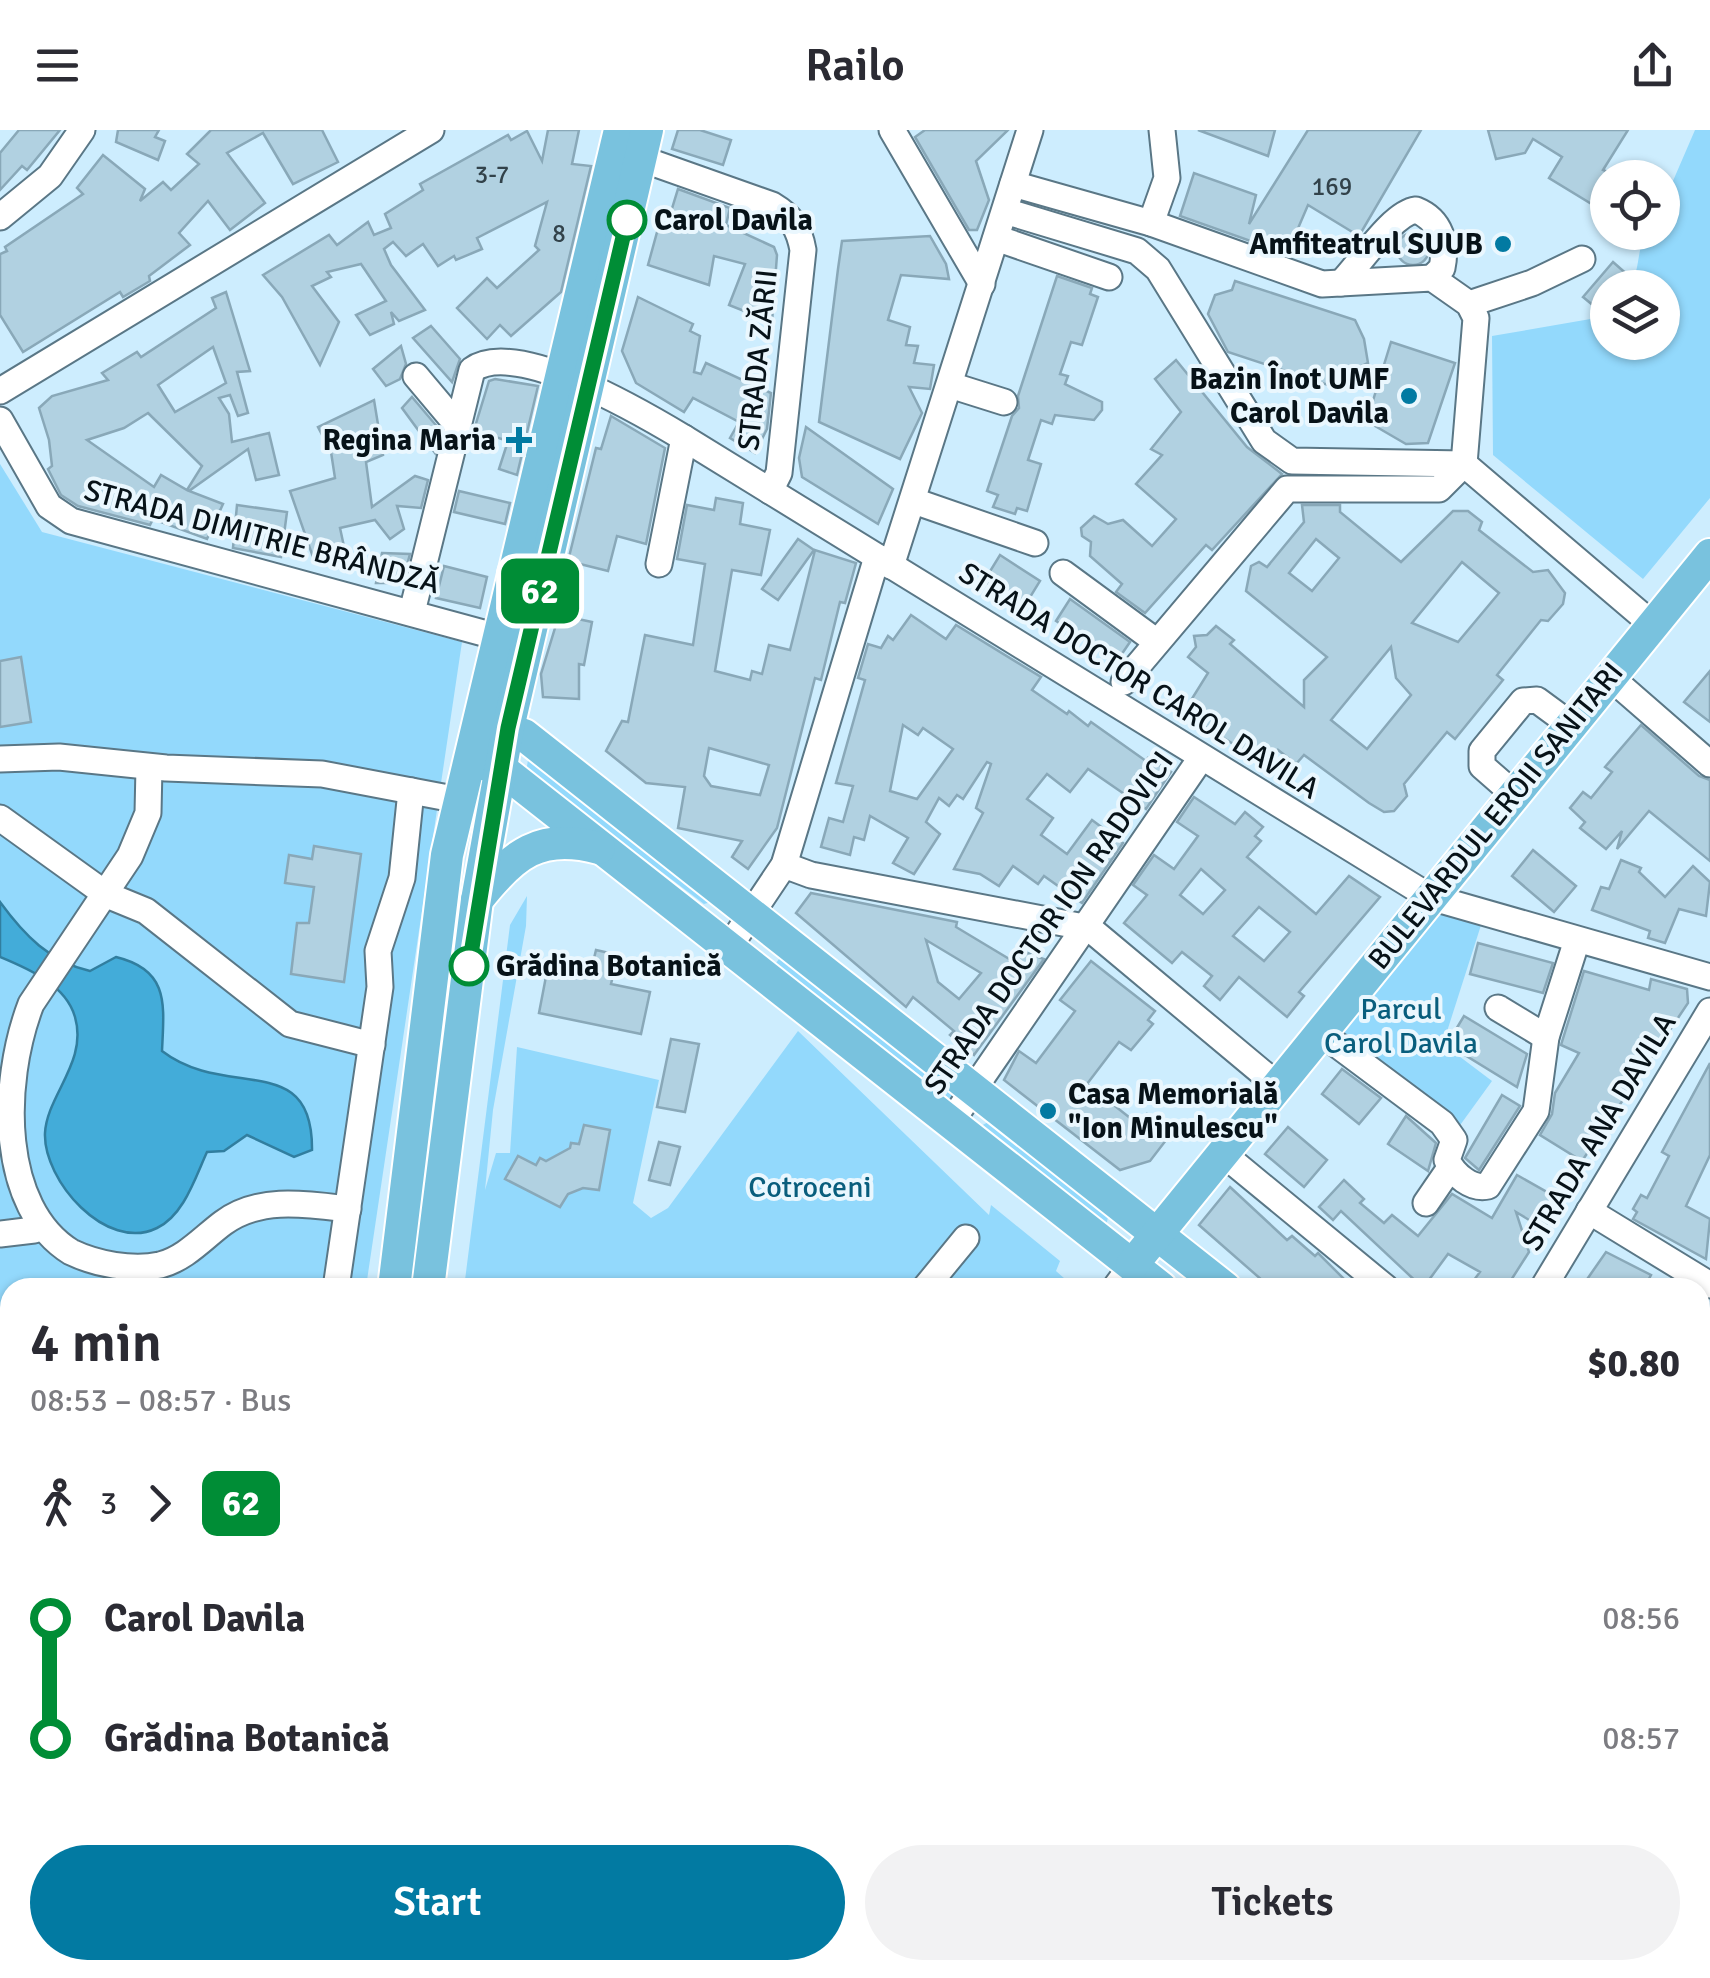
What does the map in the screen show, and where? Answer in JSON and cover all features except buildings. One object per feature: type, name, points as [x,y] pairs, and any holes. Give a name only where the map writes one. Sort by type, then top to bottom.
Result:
[{"type":"main road","points":[[429,1278],[477,900],[484,764],[574,380],[620,130]]},
{"type":"main road","points":[[493,723],[498,637],[645,145]]},
{"type":"main road","name":"BULEVARDUL EROII SANITARI","points":[[1124,1276],[1710,555]]},
{"type":"main road","points":[[493,723],[524,736],[1212,1278]]},
{"type":"main road","points":[[484,764],[605,849],[729,947],[950,1124],[1124,1276]]},
{"type":"main road","points":[[395,1278],[447,855],[484,764]]},
{"type":"main road","points":[[477,900],[503,869],[535,847],[556,840],[605,849]]},
{"type":"street","points":[[0,217],[50,176],[82,130]]},
{"type":"street","points":[[0,390],[431,130]]},
{"type":"street","points":[[892,130],[982,284]]},
{"type":"street","points":[[729,947],[784,865],[884,562],[914,502],[1030,130]]},
{"type":"street","points":[[1152,224],[1167,178],[1162,130]]},
{"type":"street","name":"STRADA ZĂRII","points":[[645,145],[772,205],[787,214],[800,234],[803,250],[779,473],[770,490]]},
{"type":"street","points":[[1013,184],[1152,224],[1322,284],[1432,278],[1469,304],[1476,318],[1464,464],[1439,488],[1287,489],[1124,682]]},
{"type":"street","points":[[1342,283],[1370,254],[1395,218],[1416,210],[1433,221],[1442,235],[1442,268],[1432,278]]},
{"type":"street","points":[[1005,211],[1137,251],[1158,269],[1264,441],[1292,461],[1464,464],[1653,625]]},
{"type":"street","points":[[996,238],[1110,277]]},
{"type":"street","points":[[1469,304],[1532,283],[1582,259]]},
{"type":"street","name":"STRADA DOCTOR CAROL DAVILA","points":[[458,426],[472,370],[481,364],[492,362],[574,380],[684,438],[1430,897],[1710,977]]},
{"type":"street","points":[[412,612],[458,426],[416,376]]},
{"type":"street","points":[[950,385],[1004,402]]},
{"type":"street","name":"STRADA DIMITRIE BRÂNDZĂ","points":[[0,420],[43,497],[58,515],[498,637]]},
{"type":"street","points":[[659,564],[684,438]]},
{"type":"street","points":[[914,502],[1036,543]]},
{"type":"street","points":[[1062,573],[1158,642]]},
{"type":"street","points":[[1610,677],[1710,764]]},
{"type":"street","points":[[1514,794],[1482,766],[1482,751],[1523,702],[1537,700],[1571,725]]},
{"type":"street","points":[[0,758],[59,757],[149,767],[322,774],[443,797]]},
{"type":"street","name":"STRADA DOCTOR ION RADOVICI","points":[[950,1124],[1202,758]]},
{"type":"street","points":[[149,767],[148,813],[107,895],[21,1027],[10,1070],[3,1157],[12,1199],[34,1230],[81,1257],[114,1266],[161,1265],[197,1245],[226,1220],[269,1204],[348,1209]]},
{"type":"street","points":[[338,1278],[380,987],[378,951],[402,878],[403,834],[411,791]]},
{"type":"street","points":[[0,818],[107,895],[146,911],[290,1024],[372,1045]]},
{"type":"street","points":[[784,865],[812,875],[1088,928],[1277,1085]]},
{"type":"street","points":[[1320,1032],[1448,1130],[1454,1140],[1447,1160],[1450,1168],[1482,1188],[1494,1180],[1536,1111],[1546,1037],[1577,940]]},
{"type":"street","points":[[1498,1008],[1546,1037]]},
{"type":"street","name":"STRADA ANA DAVILA","points":[[1549,1278],[1710,1011]]},
{"type":"street","points":[[1222,1153],[1374,1278]]},
{"type":"street","points":[[1426,1204],[1450,1168]]},
{"type":"street","points":[[1589,1211],[1699,1278]]},
{"type":"street","points":[[0,1234],[34,1230]]},
{"type":"street","points":[[941,1278],[966,1238]]},
{"type":"green space","points":[[1695,130],[1710,130],[1710,498],[1643,579],[1493,455],[1492,336],[1590,319],[1590,360],[1680,360],[1680,270],[1636,270],[1640,250],[1680,250],[1680,165]]},
{"type":"green space","name":"Grădina Botanică","points":[[0,464],[42,532],[462,642],[367,1278],[0,1278]]},
{"type":"green space","points":[[529,754],[711,902],[704,904],[638,854],[617,850],[525,778]]},
{"type":"green space","name":"Cotroceni","points":[[527,896],[526,926],[493,1110],[485,1190],[496,1153],[510,1153],[517,1047],[659,1080],[633,1203],[651,1218],[668,1208],[798,1031],[989,1215],[991,1205],[1060,1261],[1056,1271],[1064,1278],[465,1278],[510,925]]},
{"type":"green space","name":"Parcul Carol Davila","points":[[1438,908],[1482,922],[1443,1044],[1492,1081],[1458,1128],[1335,1034]]},
{"type":"green space","points":[[787,958],[954,1090],[955,1097],[949,1098],[883,1047],[857,1040],[773,967],[779,959]]},
{"type":"green space","points":[[992,1120],[1109,1212],[1106,1227],[979,1127]]},
{"type":"shaded area","points":[[0,902],[28,936],[62,961],[90,971],[116,957],[146,971],[155,980],[163,1004],[162,1051],[213,1073],[282,1087],[298,1099],[309,1119],[312,1150],[294,1157],[247,1135],[224,1151],[207,1152],[188,1195],[175,1214],[157,1228],[137,1233],[118,1230],[81,1208],[54,1171],[45,1133],[52,1105],[76,1049],[75,1017],[55,987],[0,957]]},
{"type":"bus line","name":"62","points":[[469,966],[508,728],[627,220]]},
{"type":"place","name":"Carol Davila","points":[[627,220]]},
{"type":"place","name":"Amfiteatrul SUUB","points":[[1503,244]]},
{"type":"place","name":"Bazin Înot UMF Carol Davila","points":[[1409,396]]},
{"type":"place","name":"Regina Maria","points":[[519,440]]},
{"type":"place","name":"Grădina Botanică","points":[[469,966]]},
{"type":"place","name":"Casa Memorială \"Ion Minulescu\"","points":[[1048,1111]]}]
